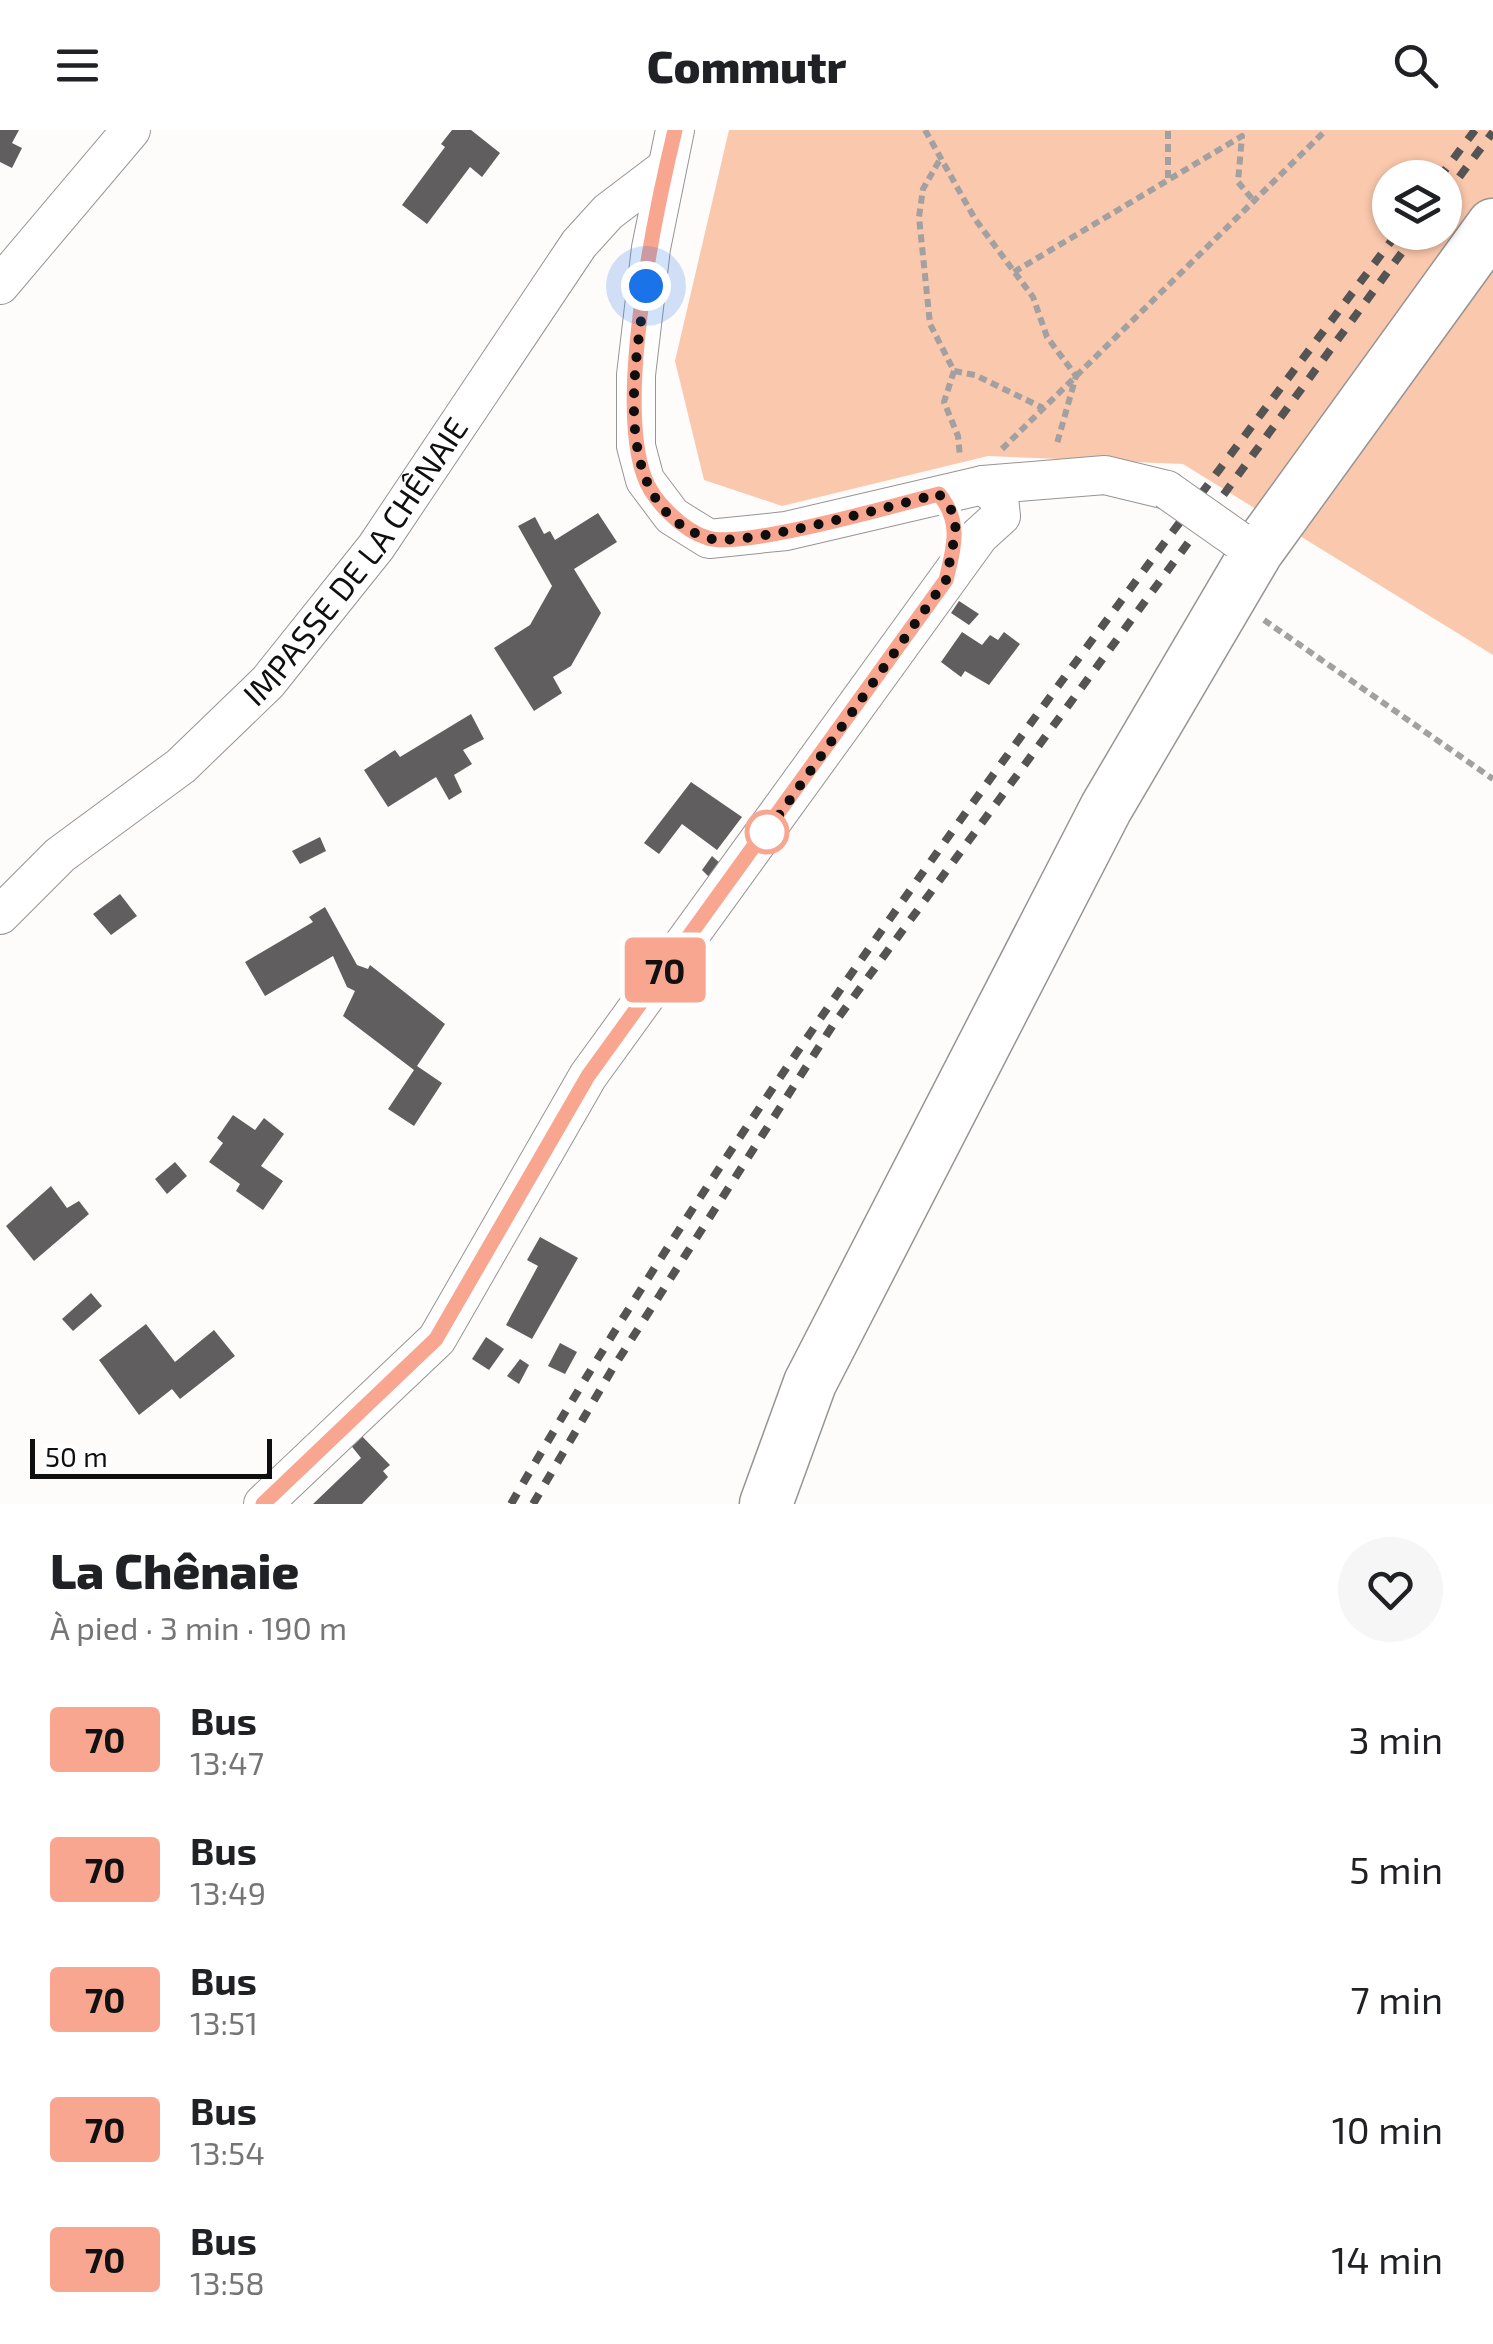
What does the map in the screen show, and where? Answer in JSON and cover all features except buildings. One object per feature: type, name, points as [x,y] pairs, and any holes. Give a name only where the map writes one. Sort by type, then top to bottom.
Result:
[{"type":"main road","points":[[766,1504],[810,1383],[1106,808],[1230,596],[1247,545],[1493,225]]},
{"type":"street","points":[[0,285],[131,130]]},
{"type":"street","points":[[676,130],[640,322],[636,446],[645,480],[672,516],[709,539],[786,531],[1044,480],[1104,475],[1167,490],[1247,545]]},
{"type":"street","name":"IMPASSE DE LA CHÊNAIE","points":[[0,915],[60,855],[182,766],[268,682],[376,547],[578,244],[608,212],[666,168]]},
{"type":"street","points":[[946,580],[956,530],[952,511],[971,496]]},
{"type":"street","points":[[263,1504],[436,1339],[588,1076],[978,536],[971,496]]},
{"type":"path","points":[[925,130],[939,160],[995,247],[1033,297],[1047,337],[1076,376]]},
{"type":"path","points":[[1168,130],[1168,179]]},
{"type":"path","points":[[971,496],[1043,408],[1326,130]]},
{"type":"path","points":[[1014,272],[1242,133]]},
{"type":"path","points":[[1242,133],[1238,182],[1254,202]]},
{"type":"path","points":[[939,160],[923,190],[919,217],[930,324],[954,371],[944,402],[958,436],[971,496]]},
{"type":"path","points":[[954,371],[976,375],[1043,408]]},
{"type":"path","points":[[1044,480],[1076,376]]},
{"type":"path","points":[[1230,596],[1493,779]]},
{"type":"shaded area","points":[[729,130],[1493,130],[1493,655],[1183,464],[988,456],[782,506],[704,480],[675,361]]},
{"type":"railway","points":[[1452,160],[1475,130]]},
{"type":"railway","points":[[1462,173],[1493,132]]},
{"type":"railway","points":[[511,1504],[715,1174],[824,1014],[1049,698],[1384,250]]},
{"type":"railway","points":[[533,1504],[613,1368],[833,1025],[1404,250]]},
{"type":"bus line","name":"70","points":[[263,1504],[436,1339],[588,1076],[946,580],[956,530],[952,511],[939,494],[786,531],[709,539],[672,516],[645,480],[636,446],[640,322],[650,248],[675,130]]},
{"type":"route","points":[[646,286],[636,375],[636,446],[645,480],[672,516],[709,539],[786,531],[939,494],[952,511],[956,530],[946,580],[767,832]]}]
